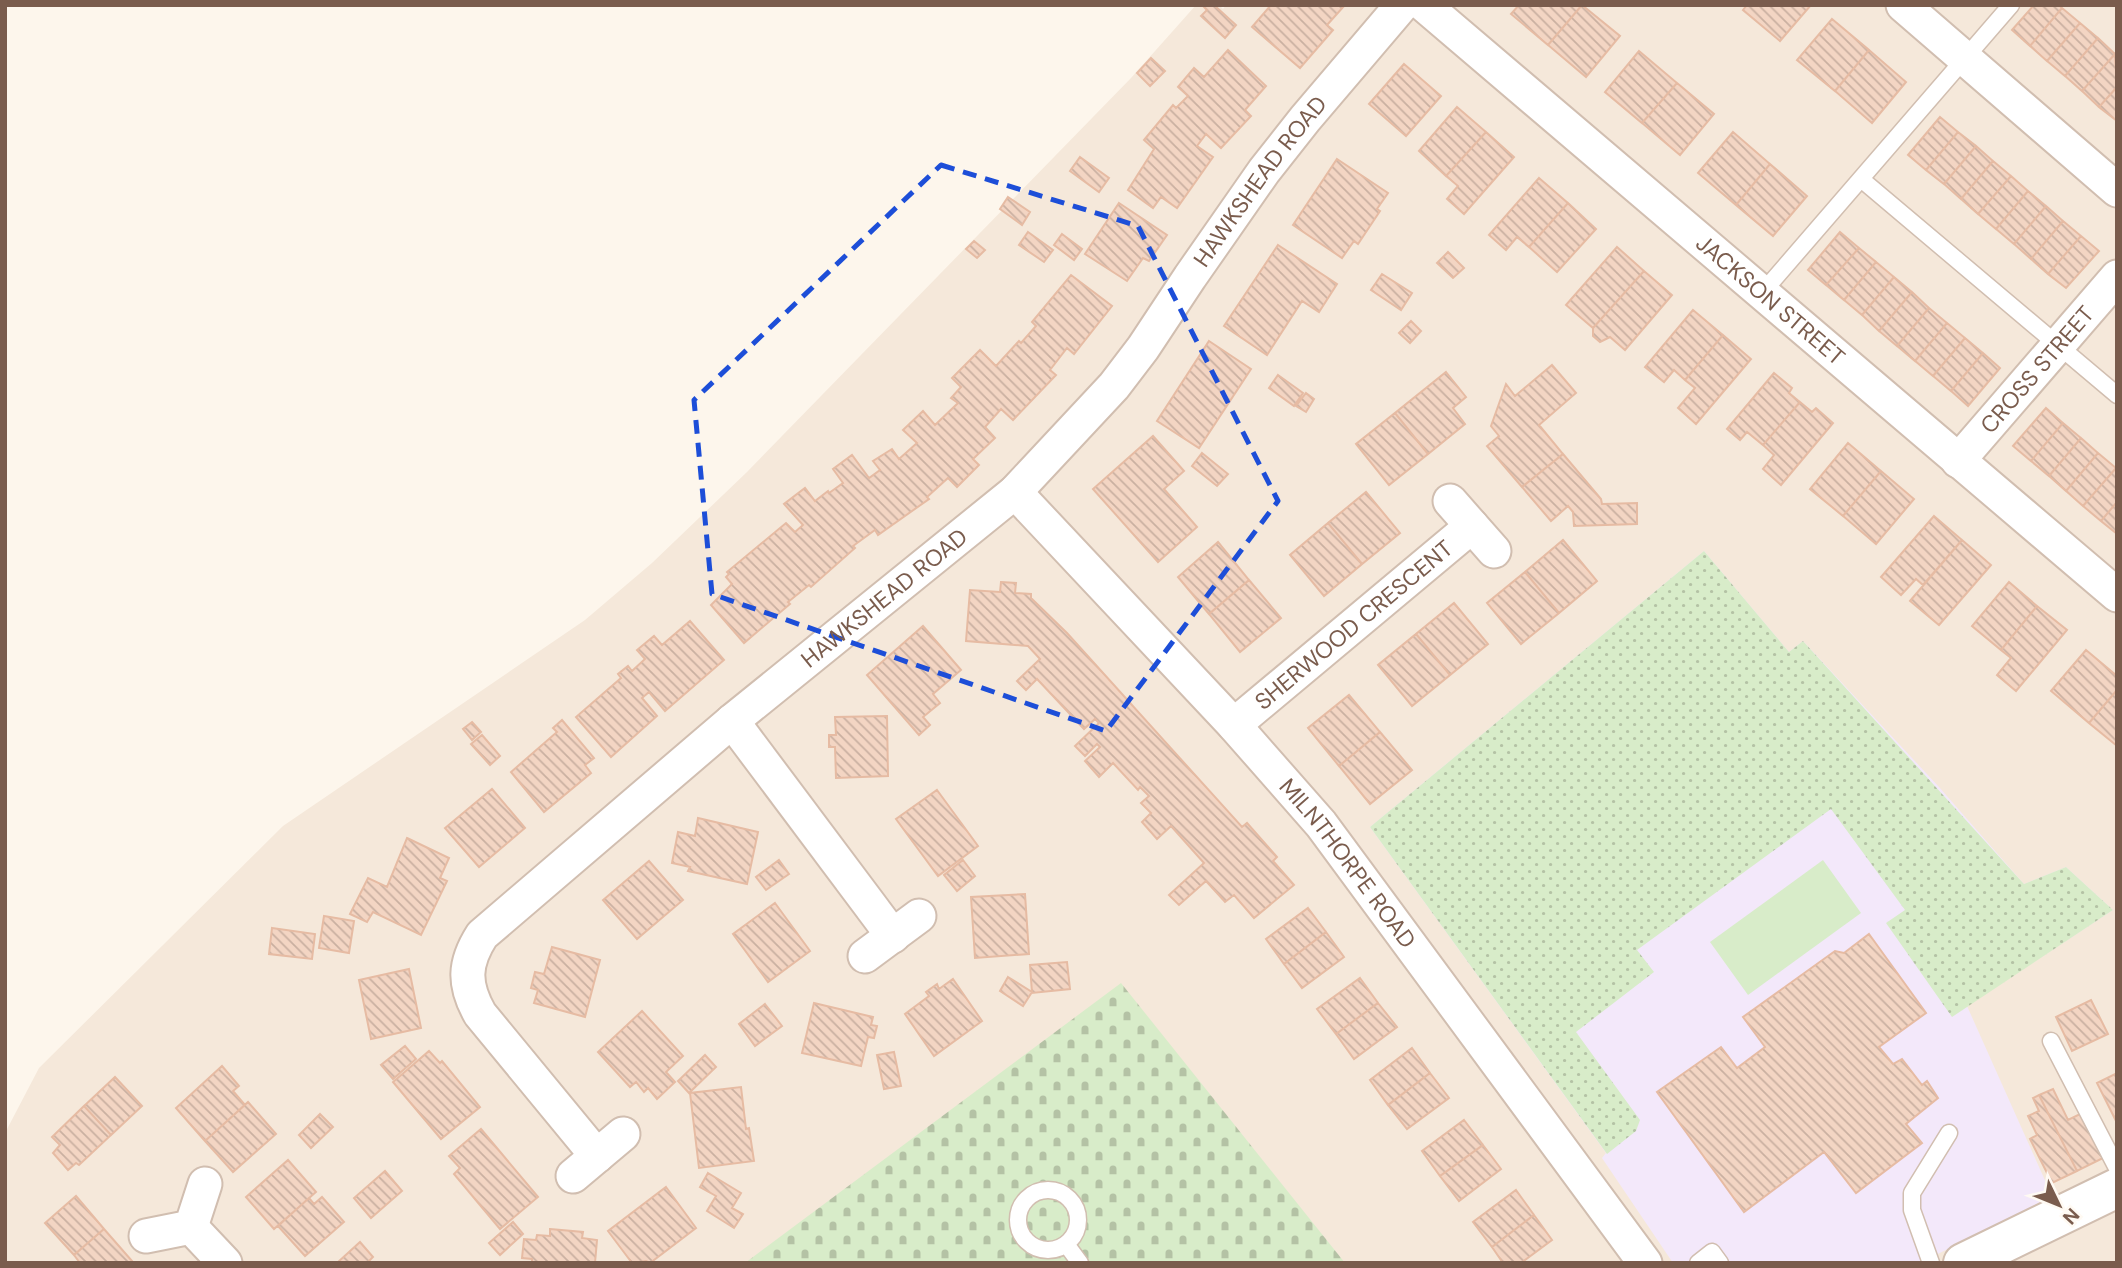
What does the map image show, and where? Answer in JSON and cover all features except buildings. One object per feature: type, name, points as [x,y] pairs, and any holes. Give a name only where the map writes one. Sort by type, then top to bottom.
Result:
[{"type":"street","points":[[1903,5],[2117,190]]},
{"type":"street","name":"JACKSON STREET","points":[[1424,7],[2117,595]]},
{"type":"street","name":"HAWKSHEAD ROAD","points":[[623,1134],[585,1166],[480,1014],[469,990],[468,961],[482,934],[732,721],[1015,492],[1114,386],[1264,171],[1305,119],[1424,7]]},
{"type":"street","name":"CROSS STREET","points":[[1958,461],[2117,277]]},
{"type":"street","name":"MILNTHORPE ROAD","points":[[1015,492],[1234,725],[1321,824],[1645,1263]]},
{"type":"street","name":"SHERWOOD CRESCENT","points":[[1450,501],[1494,551]]},
{"type":"street","name":"SHERWOOD CRESCENT","points":[[1234,725],[1472,526]]},
{"type":"street","points":[[732,721],[892,936]]},
{"type":"street","points":[[865,956],[919,916]]},
{"type":"street","points":[[191,1227],[205,1184]]},
{"type":"street","points":[[1963,1263],[2117,1188]]},
{"type":"street","points":[[146,1236],[191,1227]]},
{"type":"street","points":[[191,1227],[225,1263]]},
{"type":"lane","points":[[1762,293],[2011,5]]},
{"type":"lane","points":[[1861,179],[2117,395]]},
{"type":"lane","points":[[2051,1041],[2117,1168]]},
{"type":"lane","points":[[1931,1263],[1912,1210],[1912,1193],[1949,1133]]},
{"type":"lane","points":[[1066,1244],[1080,1263]]},
{"type":"lane","points":[[1698,1263],[1712,1252],[1720,1263]]},
{"type":"highlighted area","points":[[941,165],[1138,226],[1278,501],[1106,731],[712,594],[694,400]]},
{"type":"shaded area","points":[[1196,5],[1219,5],[1223,9],[1226,5],[2117,5],[2117,1263],[5,1263],[5,1133],[39,1068],[283,826],[585,620],[652,563],[747,472],[1131,78]]},
{"type":"shaded area","points":[[1704,551],[1789,652],[1803,641],[1939,787],[2024,884],[2066,867],[2113,910],[1967,1006],[2052,1196],[1920,1263],[1673,1263],[1602,1158],[1606,1153],[1370,827]]},
{"type":"green space","points":[[1704,551],[1789,652],[1803,641],[2024,884],[2066,867],[2113,910],[1952,1017],[1886,923],[1905,910],[1831,809],[1637,950],[1654,972],[1576,1032],[1640,1120],[1636,1131],[1607,1154],[1370,827]]},
{"type":"green space","points":[[1823,860],[1861,913],[1748,995],[1710,942]]},
{"type":"green space","points":[[1121,983],[1345,1263],[745,1263]]}]
